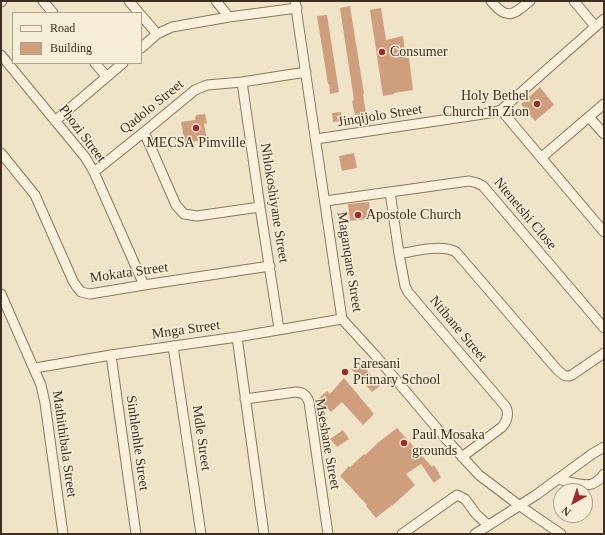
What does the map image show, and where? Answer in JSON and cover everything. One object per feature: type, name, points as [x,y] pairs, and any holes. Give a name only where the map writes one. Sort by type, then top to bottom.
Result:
[{"type":"street","points":[[43,1],[52,12]]},
{"type":"street","points":[[129,1],[138,12]]},
{"type":"street","points":[[216,1],[229,17]]},
{"type":"street","points":[[491,1],[498,10],[508,14],[517,12],[530,1]]},
{"type":"street","points":[[574,1],[595,26]]},
{"type":"street","points":[[142,47],[157,34],[172,27],[296,5]]},
{"type":"street","name":"Maganqane Street","points":[[296,5],[342,319],[479,475],[520,506],[561,534]]},
{"type":"street","points":[[142,16],[157,34]]},
{"type":"street","name":"Jinqijolo Street","points":[[316,139],[501,110],[604,19]]},
{"type":"street","name":"Phozi Street","points":[[1,55],[85,157],[94,172],[144,285]]},
{"type":"street","points":[[96,64],[106,76]]},
{"type":"street","points":[[55,121],[122,64]]},
{"type":"street","name":"Qadolo Street","points":[[94,172],[195,90],[207,85],[242,82],[306,72]]},
{"type":"street","name":"Nhlokoshiyane Street","points":[[242,82],[279,329]]},
{"type":"street","points":[[542,157],[604,104]]},
{"type":"street","points":[[501,110],[604,232]]},
{"type":"street","points":[[589,117],[604,134]]},
{"type":"street","points":[[144,132],[176,205],[184,214],[197,216],[260,207]]},
{"type":"street","name":"Mokata Street","points":[[1,153],[35,195],[73,281],[83,293],[90,294],[270,266]]},
{"type":"street","name":"Ntenetshi Close","points":[[325,201],[469,181],[481,184],[604,328]]},
{"type":"street","name":"Ntibane Street","points":[[390,192],[403,277],[408,292],[508,411],[506,421],[502,427],[462,457]]},
{"type":"street","points":[[399,254],[441,248],[451,249],[456,252],[554,366],[565,376],[572,375],[604,353]]},
{"type":"street","name":"Mathithibala Street","points":[[1,294],[4,309],[35,368],[41,384],[45,403],[63,534]]},
{"type":"street","name":"Mnga Street","points":[[35,368],[111,355],[237,337],[342,319]]},
{"type":"street","points":[[237,337],[264,534]]},
{"type":"street","name":"Mdle Street","points":[[173,346],[201,534]]},
{"type":"street","name":"Sinhlenhle Street","points":[[111,355],[136,534]]},
{"type":"street","name":"Mseshane Street","points":[[245,399],[296,392],[306,396],[309,402],[328,534]]},
{"type":"street","points":[[475,534],[520,506],[604,447]]},
{"type":"street","points":[[558,479],[590,485],[596,482],[604,474]]},
{"type":"street","points":[[402,534],[457,494],[465,499],[476,514],[488,525]]},
{"type":"building","points":[[350,6],[366,114],[355,115],[352,101],[354,100],[340,8]]},
{"type":"building","points":[[381,8],[386,40],[403,36],[406,58],[409,58],[413,90],[383,96],[370,10]]},
{"type":"building","points":[[327,15],[339,92],[330,94],[317,16]]},
{"type":"building","name":"Holy Bethel Church In Zion","points":[[540,87],[554,105],[535,121],[521,104]]},
{"type":"building","points":[[341,112],[342,121],[333,122],[332,113]]},
{"type":"building","points":[[205,114],[207,123],[204,124],[207,139],[185,143],[181,122],[195,120],[196,115]]},
{"type":"building","points":[[354,153],[357,168],[342,171],[339,156]]},
{"type":"building","name":"Apostole Church","points":[[369,202],[370,210],[367,210],[367,219],[350,221],[348,204]]},
{"type":"building","points":[[360,362],[380,386],[372,392],[351,369]]},
{"type":"building","points":[[344,378],[374,414],[363,425],[342,402],[331,412],[318,399],[327,391],[330,394]]},
{"type":"building","points":[[397,428],[432,467],[434,465],[441,477],[434,483],[421,464],[406,474],[415,485],[376,518],[366,506],[367,505],[340,476],[349,466],[350,467]]},
{"type":"building","points":[[343,430],[349,439],[337,447],[330,439]]},
{"type":"place","name":"Consumer","points":[[382,52]]},
{"type":"place","name":"Holy Bethel Church In Zion","points":[[537,104]]},
{"type":"place","name":"MECSA Pimville","points":[[196,128]]},
{"type":"place","name":"Apostole Church","points":[[358,215]]},
{"type":"place","name":"Faresani Primary School","points":[[345,372]]},
{"type":"place","name":"Paul Mosaka grounds","points":[[404,443]]}]
